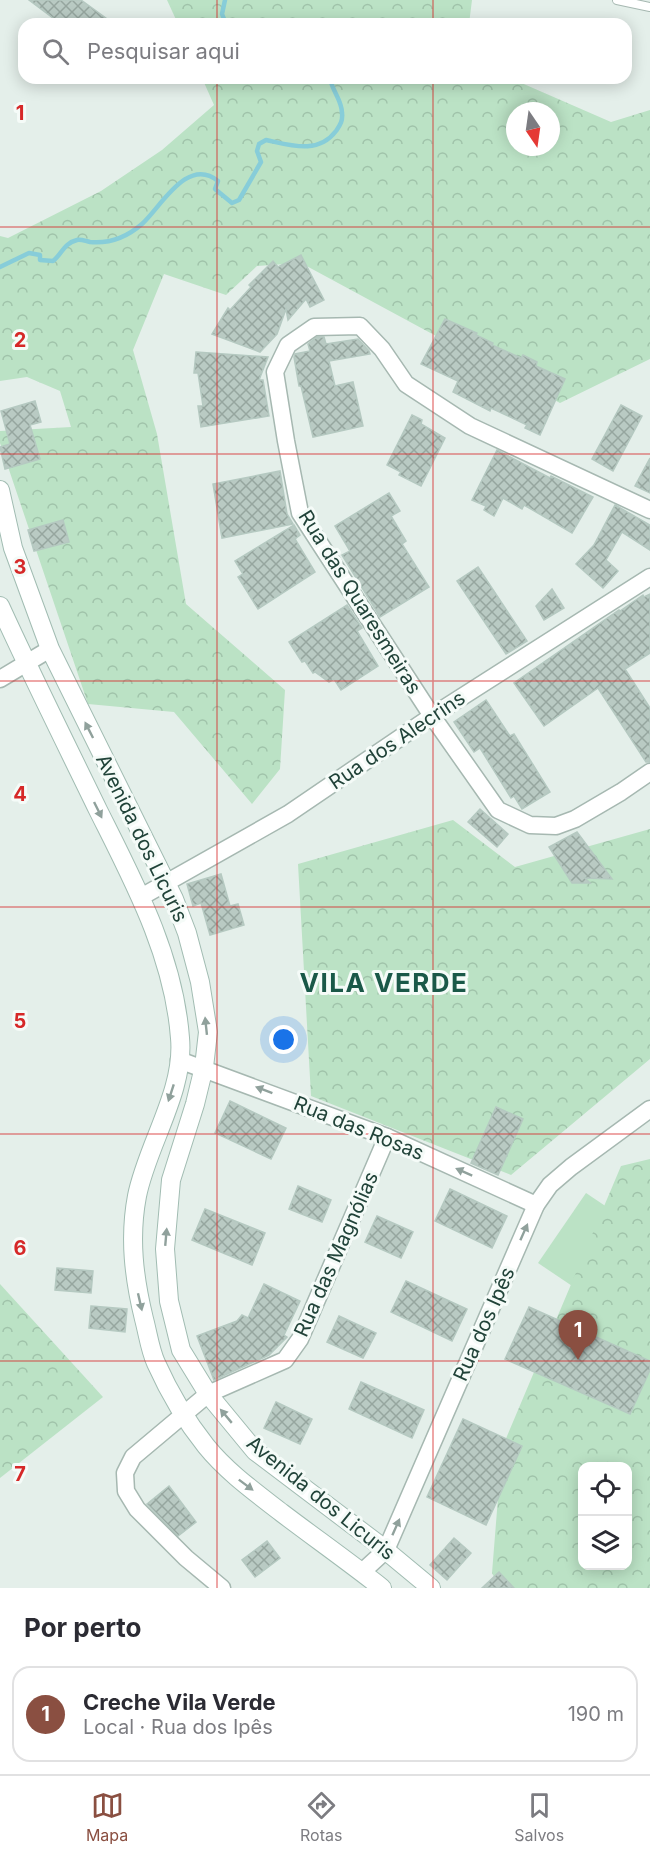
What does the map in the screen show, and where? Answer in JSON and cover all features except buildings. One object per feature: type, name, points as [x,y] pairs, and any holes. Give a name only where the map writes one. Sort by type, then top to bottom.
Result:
[{"type":"street","name":"Rua das Quaresmeiras","points":[[650,510],[470,426],[406,384],[382,349],[360,327],[315,327],[288,345],[275,372],[300,513],[432,716],[498,810],[530,825],[556,826],[575,819],[650,772]]},
{"type":"street","name":"Avenida dos Licuris","points":[[0,490],[13,549],[50,649],[166,883],[187,933],[200,982],[208,1032],[204,1068],[171,1180],[165,1249],[169,1301],[181,1350],[208,1394],[255,1451],[386,1550],[431,1588]]},
{"type":"street","name":"Rua dos Alecrins","points":[[141,897],[288,814],[432,716],[650,577]]},
{"type":"street","name":"Avenida dos Licuris","points":[[0,606],[141,897],[164,956],[181,1040],[179,1060],[175,1081],[137,1194],[133,1231],[133,1261],[139,1299],[155,1361],[183,1414],[207,1447],[238,1479],[382,1588]]},
{"type":"street","points":[[0,679],[50,649]]},
{"type":"street","name":"Rua das Rosas","points":[[179,1060],[387,1137],[536,1204]]},
{"type":"street","name":"Rua dos Ipês","points":[[362,1572],[386,1550],[536,1204],[550,1185],[571,1167],[650,1109]]},
{"type":"street","name":"Rua das Magnólias","points":[[222,1588],[165,1538],[137,1509],[126,1491],[125,1473],[133,1457],[208,1394],[285,1360],[300,1340],[387,1137]]},
{"type":"lane","points":[[617,0],[650,8]]},
{"type":"green space","points":[[167,0],[472,0],[470,18],[175,18]]},
{"type":"green space","points":[[205,84],[524,84],[611,122],[650,110],[650,359],[560,403],[301,263],[257,266],[226,295],[164,274],[133,350],[157,434],[186,604],[285,690],[280,769],[252,804],[174,712],[88,704],[0,443],[0,431],[71,427],[60,391],[27,377],[0,381],[0,236],[8,238],[101,191],[162,150],[214,105]]},
{"type":"green space","points":[[453,820],[515,867],[650,829],[650,1059],[511,1175],[311,1096],[298,864]]},
{"type":"green space","points":[[650,1159],[650,1588],[500,1588],[492,1573],[502,1448],[621,1166]]},
{"type":"green space","points":[[586,1193],[650,1236],[645,1335],[538,1263]]},
{"type":"green space","points":[[0,1284],[103,1397],[0,1478]]},
{"type":"waterway","points":[[224,18],[222,14],[225,0]]},
{"type":"waterway","points":[[0,267],[29,253],[40,255],[40,260],[53,261],[73,241],[104,242],[124,236],[142,224],[166,196],[185,179],[196,175],[207,175],[218,181],[215,189],[232,203],[239,200],[261,162],[257,151],[259,144],[266,140],[294,146],[312,146],[321,143],[336,131],[342,121],[342,108],[332,84]]},
{"type":"place","name":"Creche Vila Verde","points":[[578,1360]]},
{"type":"district","name":"VILA VERDE","points":[[384,983]]}]
